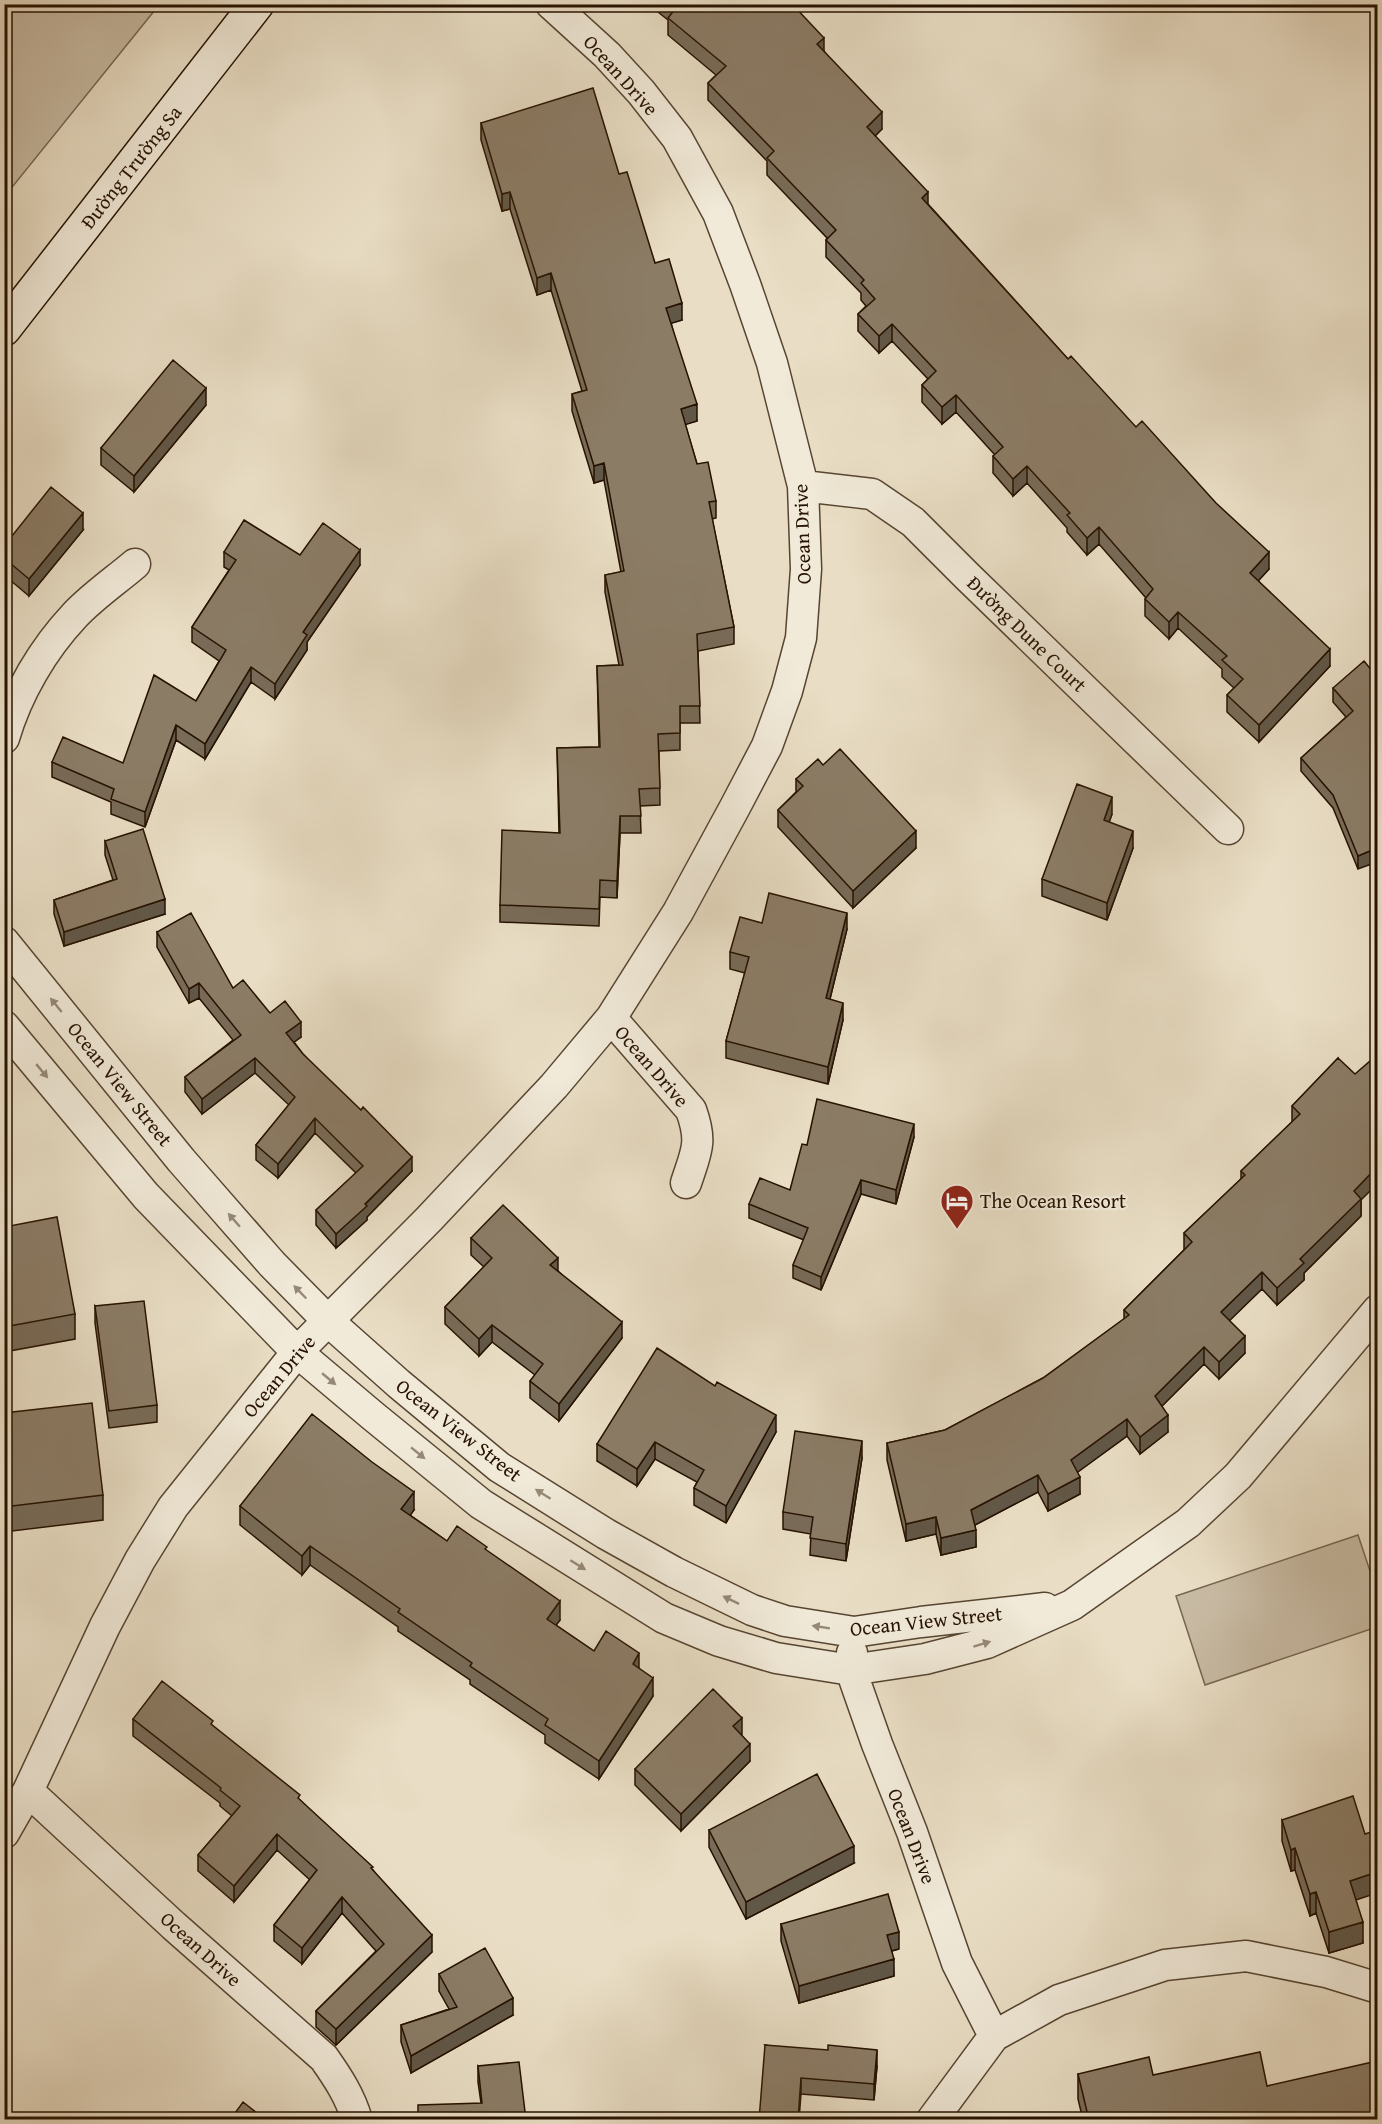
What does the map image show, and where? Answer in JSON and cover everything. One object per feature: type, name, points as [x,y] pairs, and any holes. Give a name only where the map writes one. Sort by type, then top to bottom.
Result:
[{"type":"main road","name":"Đường Trường Sa","points":[[4,329],[257,4]]},
{"type":"street","name":"Ocean Drive","points":[[4,1833],[28,1791],[105,1626],[140,1560],[173,1507],[297,1352],[429,1220],[554,1086],[611,1018],[678,912],[735,807],[767,746],[787,691],[801,638],[806,569],[803,486],[772,363],[718,213],[677,138],[641,92],[607,55],[551,4]]},
{"type":"street","name":"Đường Dune Court","points":[[803,486],[872,494],[913,522],[1228,829]]},
{"type":"street","points":[[4,738],[10,717],[46,651],[76,614],[135,564]]},
{"type":"street","name":"Ocean View Street","points":[[4,942],[181,1160],[272,1264],[327,1320],[399,1384],[499,1467],[606,1534],[674,1572],[753,1610],[785,1621],[854,1632],[1072,1605]]},
{"type":"street","name":"Ocean Drive","points":[[611,1018],[691,1110],[698,1129],[697,1149],[686,1183]]},
{"type":"street","name":"Ocean View Street","points":[[4,1026],[146,1196],[297,1352],[481,1504],[664,1618],[719,1641],[777,1658],[851,1670],[925,1659],[987,1643],[1072,1605],[1188,1523],[1238,1476],[1377,1310]]},
{"type":"street","name":"Ocean Drive","points":[[854,1632],[851,1670],[912,1832],[957,1963],[994,2036]]},
{"type":"street","name":"Ocean Drive","points":[[28,1791],[166,1918],[324,2058],[340,2079],[357,2120]]},
{"type":"street","points":[[932,2120],[994,2036],[1059,2000],[1165,1965],[1246,1956],[1326,1972],[1377,1988]]},
{"type":"shaded area","points":[[4,5],[159,5],[5,196]]},
{"type":"shaded area","points":[[1358,1535],[1377,1592],[1377,1627],[1205,1685],[1176,1596]]},
{"type":"building","points":[[669,4],[792,4],[824,38],[817,44],[882,112],[867,127],[928,192],[922,198],[1068,359],[1071,356],[1136,427],[1142,421],[1216,503],[1269,552],[1250,573],[1330,649],[1259,725],[1227,695],[1243,679],[1222,660],[1227,656],[1178,612],[1169,622],[1145,599],[1153,589],[1099,527],[1087,538],[1067,515],[1070,513],[1027,466],[1013,479],[993,456],[1003,447],[956,395],[942,407],[922,385],[936,371],[892,324],[879,336],[858,314],[875,299],[861,283],[864,280],[826,240],[836,230],[767,158],[774,151],[708,83],[726,66],[668,18],[675,9]]},
{"type":"building","points":[[593,88],[619,174],[627,172],[655,263],[669,259],[682,303],[666,308],[697,404],[681,409],[697,464],[708,462],[716,501],[709,502],[734,627],[697,634],[700,706],[680,706],[680,733],[658,734],[660,788],[639,789],[641,816],[620,816],[617,881],[600,880],[599,909],[500,905],[502,830],[560,833],[557,748],[600,747],[597,666],[623,665],[605,575],[624,571],[604,463],[594,466],[572,394],[587,390],[551,273],[537,278],[510,192],[502,194],[481,123]]},
{"type":"building","points":[[173,360],[206,388],[134,476],[101,448]]},
{"type":"building","points":[[51,487],[83,513],[29,579],[4,558],[4,546]]},
{"type":"building","points":[[244,520],[300,555],[323,523],[360,550],[303,632],[307,635],[275,684],[251,667],[205,744],[176,725],[145,812],[111,799],[114,789],[52,762],[63,737],[123,763],[154,675],[196,701],[226,650],[192,627],[236,560],[224,552]]},
{"type":"building","points":[[1364,661],[1377,677],[1377,848],[1358,856],[1333,795],[1301,758],[1353,711],[1333,688]]},
{"type":"building","points":[[840,749],[916,831],[853,891],[778,810],[803,786],[796,779],[818,759],[823,765]]},
{"type":"building","points":[[1077,784],[1112,797],[1104,820],[1133,831],[1107,903],[1042,879]]},
{"type":"building","points":[[143,829],[165,899],[64,932],[54,900],[117,879],[105,841]]},
{"type":"building","points":[[769,893],[847,913],[826,998],[843,1003],[828,1067],[726,1041],[749,957],[730,952],[740,917],[762,923]]},
{"type":"building","points":[[191,913],[233,988],[243,980],[270,1013],[285,1001],[301,1022],[286,1033],[303,1054],[361,1110],[363,1107],[412,1157],[365,1204],[367,1206],[336,1234],[316,1210],[363,1166],[315,1118],[278,1164],[256,1145],[295,1097],[255,1058],[202,1099],[185,1077],[241,1035],[199,983],[189,989],[157,932]]},
{"type":"building","points":[[1377,1055],[1377,1167],[1354,1191],[1361,1199],[1300,1259],[1304,1263],[1277,1288],[1262,1272],[1221,1312],[1245,1336],[1219,1362],[1204,1347],[1155,1396],[1168,1415],[1140,1437],[1127,1419],[1071,1460],[1080,1477],[1048,1494],[1038,1475],[971,1510],[976,1530],[941,1538],[936,1517],[906,1524],[887,1443],[945,1430],[1043,1378],[1129,1315],[1124,1310],[1192,1242],[1184,1233],[1245,1175],[1241,1171],[1300,1114],[1292,1106],[1338,1058],[1355,1074]]},
{"type":"building","points":[[817,1099],[914,1124],[896,1190],[861,1180],[821,1277],[793,1265],[808,1228],[749,1204],[760,1178],[790,1190],[802,1144],[807,1145]]},
{"type":"building","points":[[503,1205],[558,1258],[550,1265],[622,1322],[559,1404],[530,1381],[543,1364],[492,1325],[479,1339],[445,1307],[492,1258],[471,1238]]},
{"type":"building","points":[[57,1217],[75,1314],[4,1327],[4,1227]]},
{"type":"building","points":[[144,1301],[157,1405],[109,1411],[95,1306]]},
{"type":"building","points":[[657,1348],[715,1386],[717,1382],[776,1415],[726,1506],[694,1488],[704,1470],[655,1442],[637,1469],[597,1444]]},
{"type":"building","points":[[92,1403],[103,1495],[4,1507],[4,1413]]},
{"type":"building","points":[[312,1414],[414,1492],[401,1509],[447,1541],[457,1526],[487,1547],[485,1549],[560,1601],[547,1619],[594,1651],[606,1631],[639,1653],[633,1664],[653,1678],[599,1761],[545,1725],[548,1719],[470,1666],[472,1663],[398,1612],[400,1609],[310,1546],[302,1556],[240,1506]]},
{"type":"building","points":[[795,1431],[862,1441],[846,1544],[810,1538],[813,1517],[783,1512]]},
{"type":"building","points":[[162,1681],[213,1721],[211,1724],[300,1795],[298,1798],[373,1867],[371,1868],[432,1935],[336,2029],[316,2011],[384,1944],[342,1897],[302,1948],[274,1925],[317,1870],[277,1834],[234,1886],[198,1855],[240,1806],[220,1790],[221,1788],[133,1719]]},
{"type":"building","points":[[713,1689],[742,1718],[733,1726],[750,1744],[681,1814],[635,1769]]},
{"type":"building","points":[[817,1774],[854,1846],[746,1902],[709,1830]]},
{"type":"building","points":[[1353,1796],[1365,1834],[1377,1830],[1377,1872],[1350,1881],[1363,1922],[1329,1932],[1316,1892],[1310,1894],[1295,1848],[1291,1850],[1282,1820]]},
{"type":"building","points":[[888,1894],[899,1932],[887,1935],[894,1959],[799,1986],[781,1924]]},
{"type":"building","points":[[485,1948],[513,1998],[411,2056],[401,2025],[457,2007],[439,1974]]},
{"type":"building","points":[[765,2045],[828,2050],[828,2045],[877,2050],[874,2084],[801,2078],[798,2120],[759,2120]]},
{"type":"building","points":[[1260,2052],[1267,2086],[1377,2061],[1377,2120],[1089,2120],[1078,2074],[1149,2057],[1153,2075]]},
{"type":"building","points":[[519,2062],[526,2120],[418,2120],[418,2105],[482,2103],[478,2066]]},
{"type":"building","points":[[243,2102],[266,2120],[230,2120]]},
{"type":"place","name":"The Ocean Resort","points":[[957,1230]]}]
